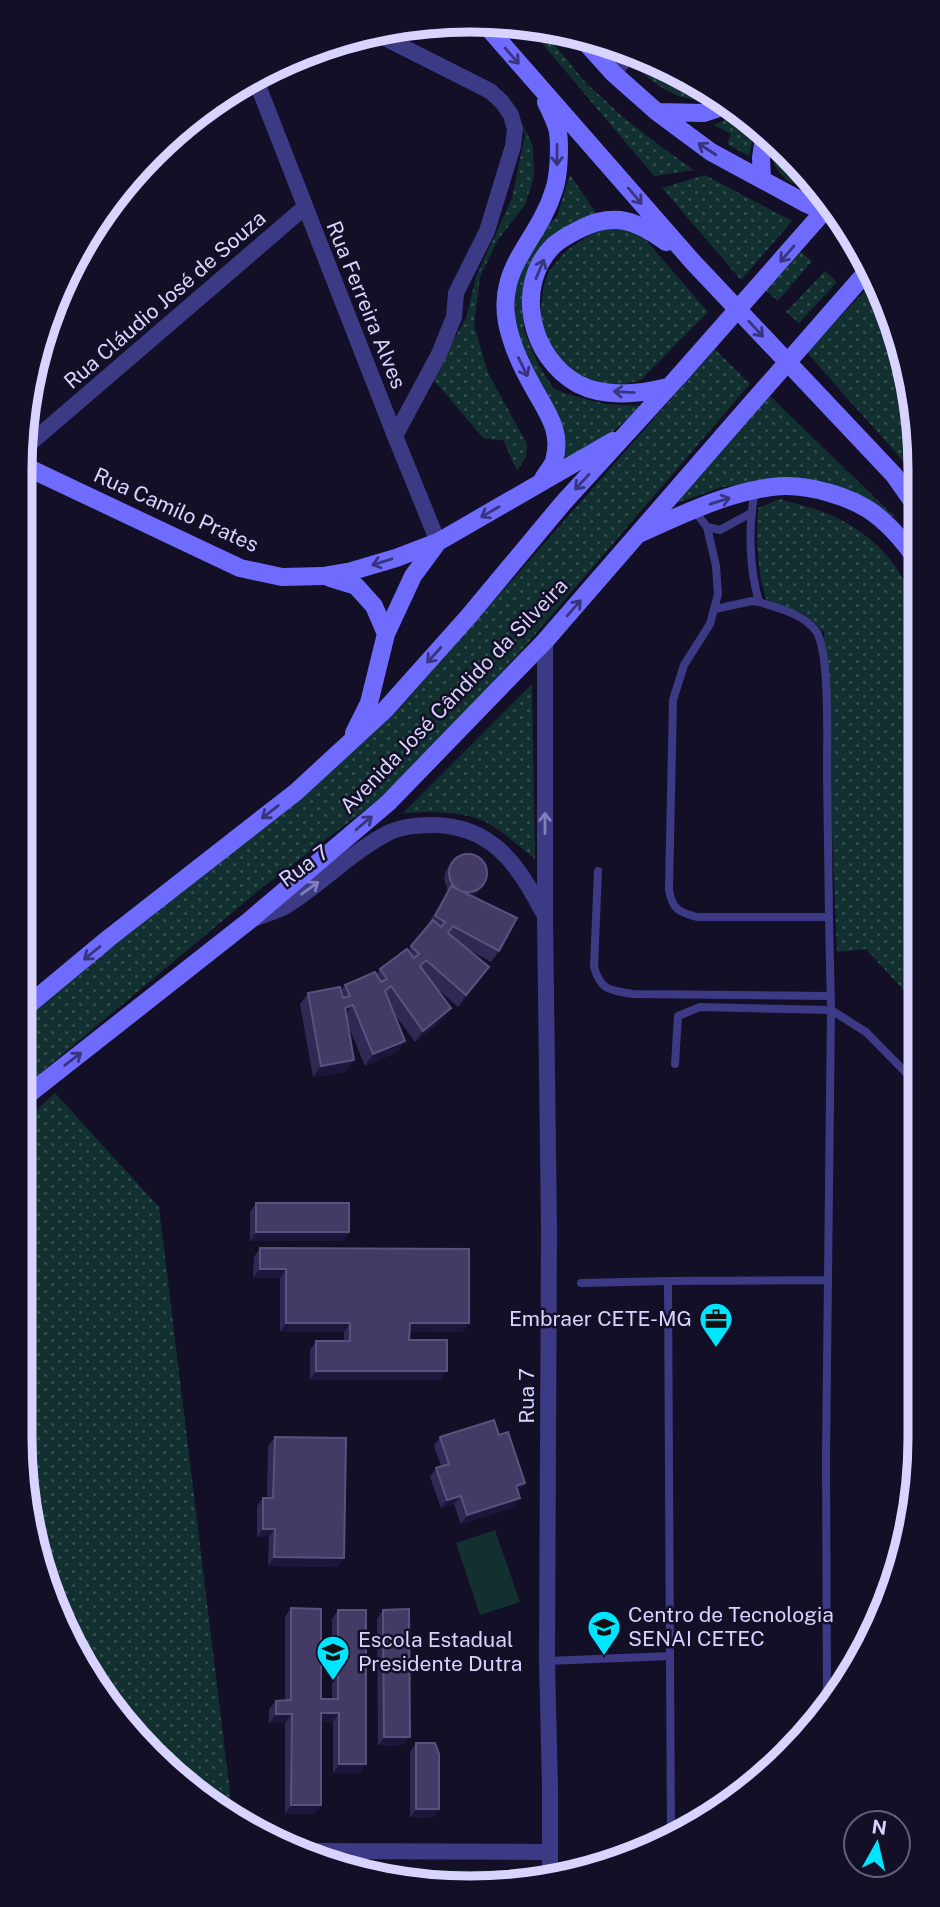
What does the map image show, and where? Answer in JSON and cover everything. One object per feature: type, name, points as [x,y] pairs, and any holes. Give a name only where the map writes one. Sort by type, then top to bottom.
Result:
[{"type":"main road","points":[[492,32],[692,261],[894,475],[908,495]]},
{"type":"main road","points":[[591,49],[613,73],[657,112],[710,152],[824,212]]},
{"type":"main road","points":[[541,90],[558,131],[555,188],[545,213],[516,259],[506,294],[506,321],[511,339],[533,387],[552,418],[556,432],[554,462],[541,482]]},
{"type":"main road","points":[[657,112],[704,113],[718,108]]},
{"type":"main road","points":[[762,179],[763,144]]},
{"type":"main road","name":"Avenida José Cândido da Silveira","points":[[31,1003],[296,792],[385,710],[459,628],[563,503],[824,211]]},
{"type":"main road","points":[[673,382],[645,393],[625,393],[580,385],[562,373],[547,356],[536,336],[531,310],[533,288],[538,269],[554,246],[571,233],[592,223],[609,220],[626,220],[646,228],[692,261]]},
{"type":"main road","name":"Avenida José Cândido da Silveira","points":[[31,1092],[250,920],[388,803],[545,641],[863,276]]},
{"type":"main road","points":[[348,745],[369,703],[386,635],[413,576],[438,542],[628,432]]},
{"type":"main road","name":"Rua Camilo Prates","points":[[31,469],[240,568],[282,576],[323,576],[352,571],[438,542]]},
{"type":"main road","points":[[635,536],[693,509],[774,486],[817,490],[864,507],[881,519],[908,550]]},
{"type":"main road","points":[[323,576],[356,586],[374,606],[386,635]]},
{"type":"street","points":[[387,39],[490,91],[502,102],[515,129],[513,146],[487,231],[456,293],[454,317],[439,354],[395,436]]},
{"type":"street","points":[[613,73],[625,60]]},
{"type":"street","name":"Rua Ferreira Alves","points":[[258,86],[438,542]]},
{"type":"street","name":"Rua Cláudio José de Souza","points":[[32,442],[305,207]]},
{"type":"street","name":"Rua 7","points":[[545,641],[549,1228],[547,1661],[550,1868]]},
{"type":"street","name":"Rua 7","points":[[250,920],[284,907],[369,844],[392,831],[416,825],[464,829],[489,840],[514,864],[545,915]]},
{"type":"street","points":[[514,864],[545,864]]},
{"type":"street","points":[[326,1851],[550,1852]]},
{"type":"lane","points":[[755,491],[751,513],[751,544],[759,602]]},
{"type":"lane","points":[[693,509],[707,527],[716,566],[718,594],[710,624],[684,665],[673,700],[670,899],[674,907],[697,917],[829,916]]},
{"type":"lane","points":[[707,527],[720,530],[751,513]]},
{"type":"lane","points":[[715,609],[752,601],[783,609],[801,618],[817,632],[823,651],[826,689],[831,996],[826,1456],[827,1692]]},
{"type":"lane","points":[[598,871],[594,967],[598,982],[611,990],[633,994],[831,996]]},
{"type":"lane","points":[[675,1064],[678,1016],[700,1007],[831,1010],[866,1032],[908,1075]]},
{"type":"lane","points":[[581,1283],[828,1280]]},
{"type":"lane","points":[[668,1282],[671,1826]]},
{"type":"lane","points":[[547,1661],[670,1656]]},
{"type":"green space","points":[[536,37],[550,39],[586,83],[624,118],[694,170],[654,176]]},
{"type":"green space","points":[[638,65],[704,99],[692,99],[672,93],[636,68]]},
{"type":"green space","points":[[731,117],[753,135],[749,156],[727,144],[731,134],[714,125]]},
{"type":"green space","points":[[522,123],[533,146],[534,177],[525,205],[497,241],[480,277],[474,325],[488,373],[527,444],[526,457],[517,471],[503,440],[484,439],[432,378],[466,318],[476,277],[512,198],[525,134]]},
{"type":"green space","points":[[771,152],[805,187],[786,179],[777,169]]},
{"type":"green space","points":[[570,175],[599,217],[539,251],[527,272],[522,306],[524,330],[538,364],[554,389],[605,404],[642,406],[602,441],[556,469],[531,369],[515,324],[515,275],[545,228],[557,216]]},
{"type":"green space","points":[[705,175],[792,221],[741,280],[662,188]]},
{"type":"green space","points":[[606,228],[627,230],[644,238],[708,312],[641,380],[621,385],[597,383],[573,373],[555,353],[540,317],[544,285],[549,271],[566,251],[586,237]]},
{"type":"green space","points":[[797,249],[812,261],[778,301],[764,289]]},
{"type":"green space","points":[[825,271],[837,282],[799,323],[786,312]]},
{"type":"green space","points":[[868,287],[885,329],[900,384],[908,441],[908,467],[890,446],[807,352]]},
{"type":"green space","points":[[715,349],[750,384],[520,652],[451,728],[379,799],[258,891],[31,1081],[31,1014],[112,946],[299,801],[397,711]]},
{"type":"green space","points":[[770,396],[898,520],[848,490],[795,478],[722,487],[671,505]]},
{"type":"green space","points":[[780,499],[834,516],[878,546],[888,556],[908,588],[908,995],[866,949],[837,952],[824,632],[804,614],[766,599],[759,565],[758,508]]},
{"type":"green space","points":[[532,684],[535,859],[481,820],[448,813],[403,813]]},
{"type":"green space","points":[[55,1093],[159,1207],[232,1805],[203,1785],[160,1747],[105,1681],[65,1605],[46,1550],[35,1494],[31,1437],[31,1114]]},
{"type":"green space","points":[[495,1530],[520,1602],[480,1615],[456,1543]]},
{"type":"green space","points":[[403,1870],[533,1871],[470,1876]]},
{"type":"building","points":[[468,854],[482,859],[487,873],[482,887],[468,892],[454,887],[449,873],[454,859]]},
{"type":"building","points":[[451,886],[517,918],[499,951],[453,926],[448,933],[489,967],[466,995],[426,960],[420,966],[451,1008],[423,1031],[391,986],[385,991],[405,1041],[373,1054],[353,1005],[345,1008],[354,1060],[321,1066],[308,993],[340,987],[343,998],[350,996],[345,985],[375,972],[381,982],[387,979],[380,969],[407,949],[414,958],[419,954],[411,946],[433,920],[441,927],[445,922],[435,916]]},
{"type":"building","points":[[256,1203],[349,1203],[349,1232],[256,1232]]},
{"type":"building","points":[[260,1248],[469,1249],[469,1323],[410,1323],[409,1340],[447,1340],[447,1371],[316,1371],[316,1341],[350,1341],[350,1323],[286,1323],[286,1269],[260,1269]]},
{"type":"building","points":[[494,1420],[499,1435],[508,1432],[525,1483],[516,1486],[520,1498],[467,1515],[461,1496],[447,1500],[436,1468],[449,1464],[440,1437]]},
{"type":"building","points":[[275,1437],[346,1438],[344,1558],[274,1557],[275,1529],[263,1529],[263,1498],[273,1498]]},
{"type":"building","points":[[291,1608],[321,1609],[321,1699],[338,1699],[338,1610],[366,1610],[366,1764],[339,1764],[339,1713],[321,1713],[321,1805],[291,1805],[292,1714],[276,1714],[276,1701],[291,1700]]},
{"type":"building","points":[[409,1609],[410,1737],[384,1737],[383,1610]]},
{"type":"building","points":[[416,1743],[435,1743],[439,1754],[439,1809],[416,1809]]},
{"type":"place","name":"Embraer CETE-MG","points":[[716,1349]]},
{"type":"place","name":"Centro de Tecnologia SENAI CETEC","points":[[604,1657]]},
{"type":"place","name":"Escola Estadual Presidente Dutra","points":[[333,1682]]}]
